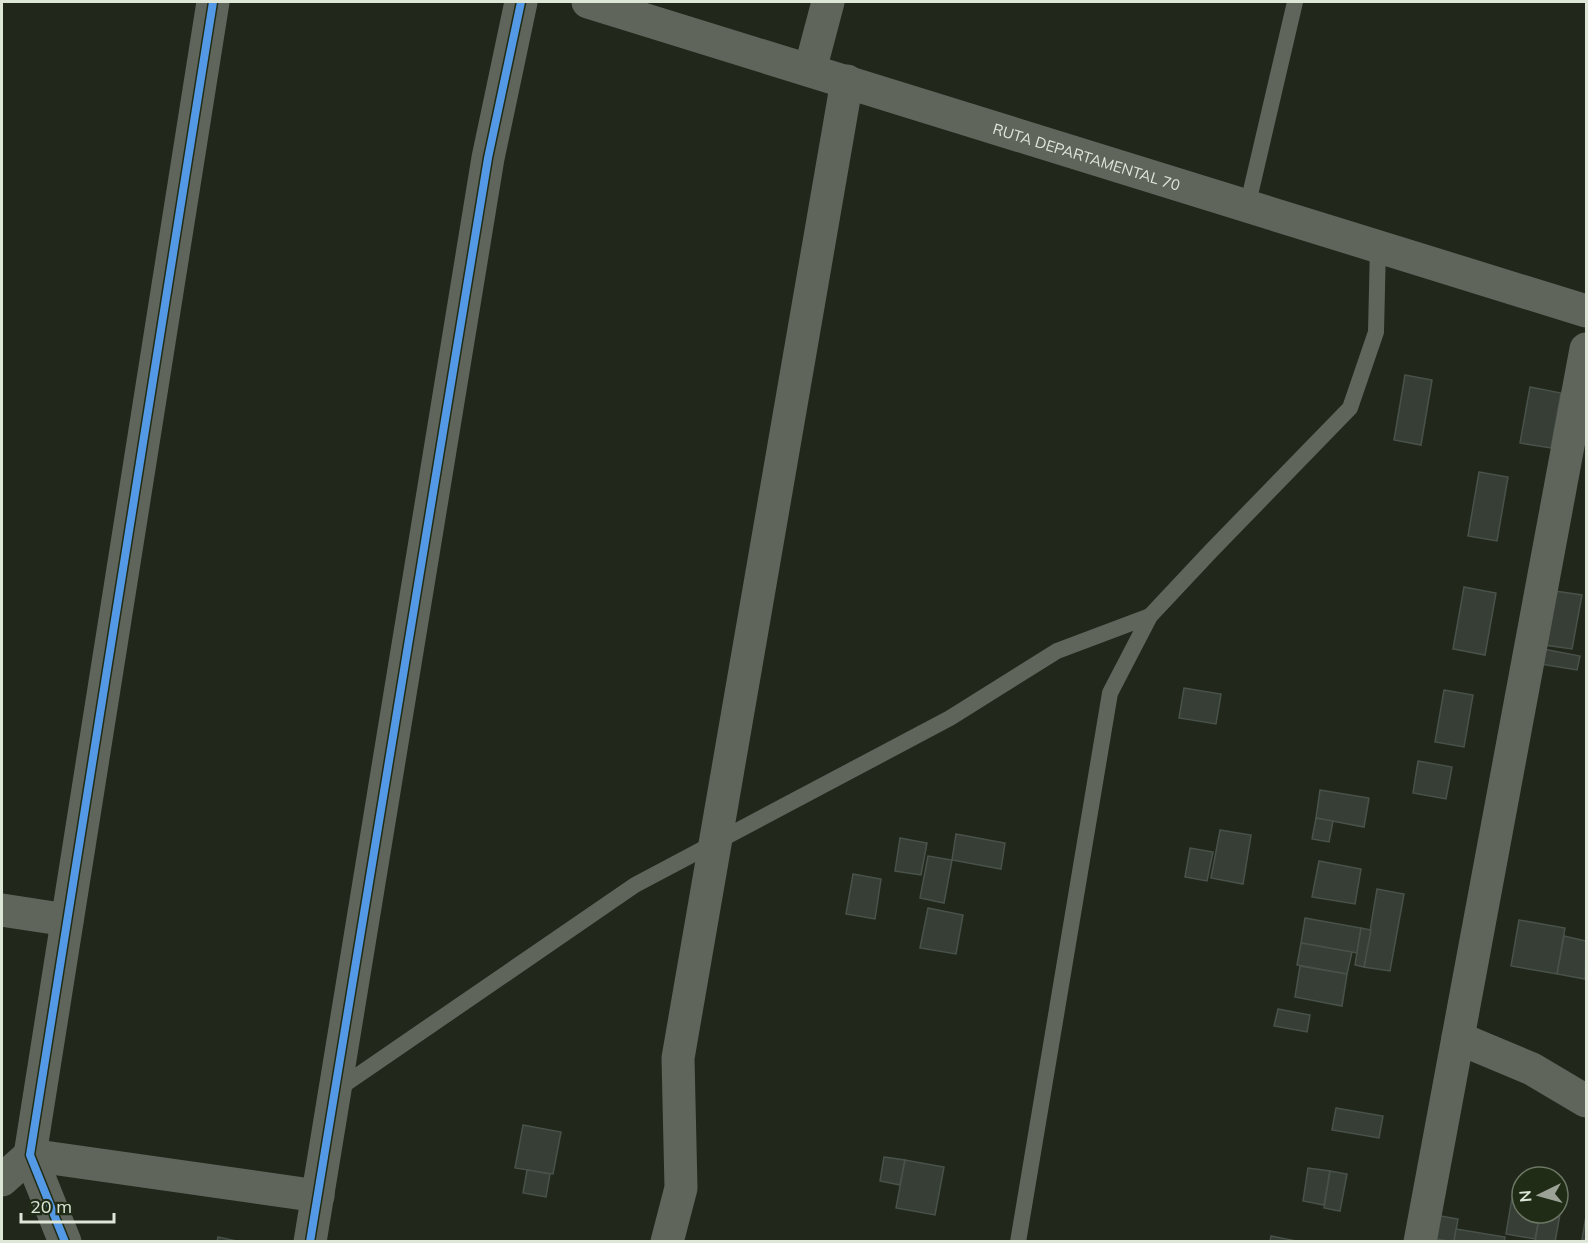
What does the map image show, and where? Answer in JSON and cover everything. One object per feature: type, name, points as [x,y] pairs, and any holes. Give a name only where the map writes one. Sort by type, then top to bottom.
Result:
[{"type":"street","points":[[65,1242],[30,1155],[213,2]]},
{"type":"street","points":[[310,1242],[488,158],[521,2]]},
{"type":"street","name":"RUTA DEPARTAMENTAL 70","points":[[588,2],[847,81],[1247,211],[1378,246],[1587,311]]},
{"type":"street","points":[[810,70],[828,2]]},
{"type":"street","points":[[667,1242],[681,1188],[678,1058],[847,81]]},
{"type":"street","points":[[1420,1242],[1587,349]]},
{"type":"street","points":[[2,910],[67,920]]},
{"type":"street","points":[[1458,1038],[1532,1069],[1587,1101]]},
{"type":"street","points":[[2,1180],[30,1155],[318,1196]]},
{"type":"lane","points":[[1247,211],[1295,2]]},
{"type":"lane","points":[[1018,1242],[1110,693],[1150,616],[1350,408],[1376,332],[1378,246]]},
{"type":"lane","points":[[335,1092],[635,885],[950,718],[1057,651],[1150,616]]},
{"type":"building","points":[[1405,375],[1432,380],[1421,445],[1394,440]]},
{"type":"building","points":[[1530,387],[1561,393],[1551,448],[1520,443]]},
{"type":"building","points":[[1479,472],[1508,477],[1497,541],[1468,536]]},
{"type":"building","points":[[1464,587],[1496,593],[1485,655],[1453,649]]},
{"type":"building","points":[[1555,591],[1582,595],[1572,649],[1545,645]]},
{"type":"building","points":[[1543,649],[1580,656],[1577,670],[1540,664]]},
{"type":"building","points":[[1184,688],[1221,694],[1216,724],[1179,718]]},
{"type":"building","points":[[1444,690],[1473,695],[1464,747],[1435,742]]},
{"type":"building","points":[[1418,761],[1452,767],[1446,799],[1413,793]]},
{"type":"building","points":[[1320,790],[1369,798],[1364,827],[1316,818]]},
{"type":"building","points":[[1316,818],[1333,821],[1329,842],[1312,839]]},
{"type":"building","points":[[1220,830],[1251,835],[1243,884],[1211,878]]},
{"type":"building","points":[[956,834],[1005,843],[1001,869],[952,860]]},
{"type":"building","points":[[900,838],[927,843],[921,875],[895,871]]},
{"type":"building","points":[[1190,848],[1213,852],[1207,881],[1185,877]]},
{"type":"building","points":[[928,856],[952,860],[944,903],[920,898]]},
{"type":"building","points":[[1319,861],[1361,869],[1355,904],[1312,897]]},
{"type":"building","points":[[853,874],[881,879],[875,919],[846,914]]},
{"type":"building","points":[[1377,889],[1404,894],[1390,971],[1364,967]]},
{"type":"building","points":[[928,908],[963,915],[956,954],[920,948]]},
{"type":"building","points":[[1305,918],[1361,928],[1357,953],[1301,943]]},
{"type":"building","points":[[1519,920],[1565,928],[1557,974],[1511,966]]},
{"type":"building","points":[[1361,928],[1371,930],[1364,967],[1355,965]]},
{"type":"building","points":[[1564,936],[1586,941],[1585,979],[1557,974]]},
{"type":"building","points":[[1301,943],[1352,952],[1347,974],[1297,965]]},
{"type":"building","points":[[1300,966],[1347,974],[1342,1006],[1295,997]]},
{"type":"building","points":[[1278,1009],[1310,1015],[1307,1032],[1274,1026]]},
{"type":"building","points":[[1336,1108],[1383,1116],[1379,1138],[1332,1130]]},
{"type":"building","points":[[523,1125],[561,1132],[553,1174],[515,1168]]},
{"type":"building","points":[[884,1157],[905,1160],[900,1185],[880,1181]]},
{"type":"building","points":[[905,1160],[944,1167],[935,1215],[896,1208]]},
{"type":"building","points":[[1308,1168],[1330,1171],[1324,1205],[1303,1201]]},
{"type":"building","points":[[527,1170],[550,1174],[546,1197],[523,1193]]},
{"type":"building","points":[[1330,1171],[1347,1174],[1340,1211],[1324,1208]]},
{"type":"building","points":[[1510,1210],[1510,1225],[1538,1225],[1535,1239],[1506,1234]]},
{"type":"building","points":[[1435,1215],[1458,1219],[1454,1242],[1431,1238]]},
{"type":"building","points":[[1586,1216],[1586,1240],[1582,1240]]},
{"type":"building","points":[[1538,1225],[1558,1225],[1555,1242],[1535,1242]]},
{"type":"building","points":[[1456,1229],[1505,1237],[1504,1242],[1454,1242]]},
{"type":"building","points":[[1271,1236],[1297,1241],[1297,1242],[1270,1242]]},
{"type":"building","points":[[218,1237],[237,1241],[237,1242],[217,1242]]},
{"type":"cycle path","points":[[65,1242],[30,1155],[213,2]]},
{"type":"cycle path","points":[[310,1242],[488,158],[521,2]]}]
